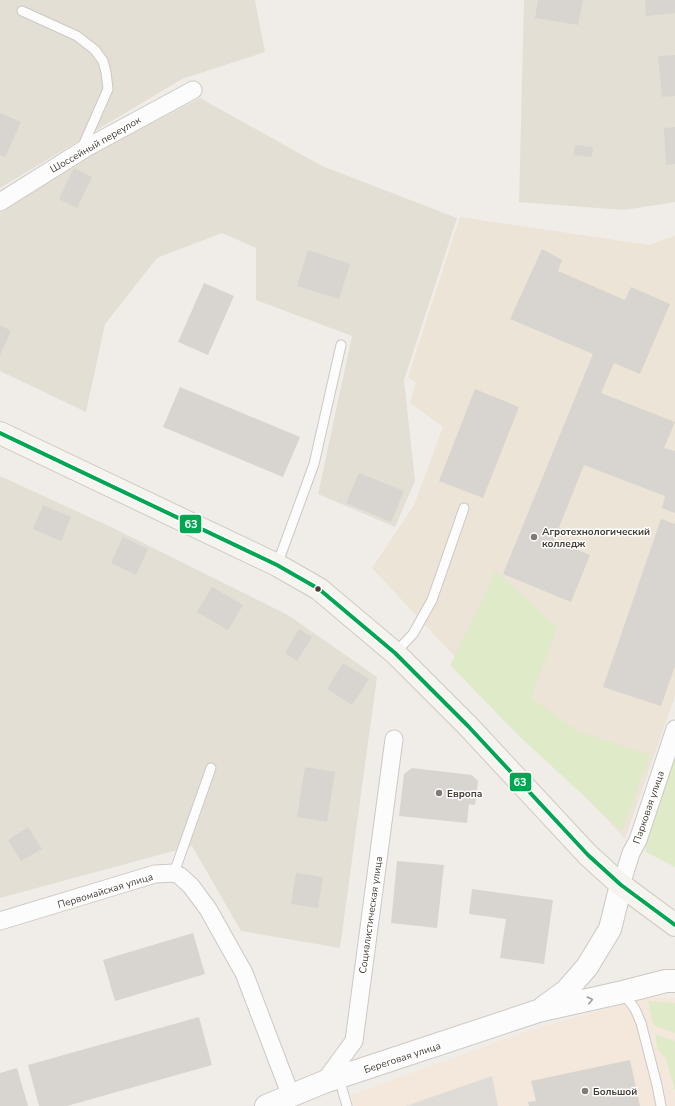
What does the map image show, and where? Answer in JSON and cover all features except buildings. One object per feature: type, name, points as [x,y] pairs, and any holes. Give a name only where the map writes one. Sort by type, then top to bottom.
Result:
[{"type":"main road","points":[[0,433],[277,565],[320,589],[395,653],[468,726],[588,855],[621,885],[675,925]]},
{"type":"street","name":"Шоссейный переулок","points":[[0,202],[80,152],[193,90]]},
{"type":"street","name":"Парковая улица","points":[[621,885],[631,853],[638,840],[675,729]]},
{"type":"street","name":"Социалистическая улица","points":[[331,1080],[354,1041],[394,739]]},
{"type":"street","name":"Первомайская улица","points":[[0,921],[155,874],[174,873]]},
{"type":"street","points":[[174,873],[180,876],[191,886],[208,909],[244,973],[291,1096]]},
{"type":"street","name":"Береговая улица","points":[[538,1011],[566,991],[587,967],[610,929],[621,885]]},
{"type":"street","name":"Береговая улица","points":[[266,1106],[331,1080],[538,1011],[666,981],[675,981]]},
{"type":"lane","points":[[22,11],[77,36],[95,50],[103,61],[108,89],[80,152]]},
{"type":"lane","points":[[277,565],[314,464],[341,345]]},
{"type":"lane","points":[[395,653],[413,634],[432,600],[464,508]]},
{"type":"lane","points":[[174,873],[211,768]]},
{"type":"lane","points":[[623,992],[635,1009],[641,1023],[662,1106]]},
{"type":"lane","points":[[331,1080],[347,1106]]},
{"type":"shaded area","points":[[0,0],[255,0],[265,52],[182,79],[0,188]]},
{"type":"shaded area","points":[[524,0],[675,0],[675,202],[624,210],[519,202]]},
{"type":"shaded area","points":[[200,98],[322,166],[457,218],[404,380],[415,481],[395,527],[318,494],[352,336],[256,300],[256,248],[222,233],[157,258],[105,324],[86,412],[0,371],[0,213],[90,155]]},
{"type":"shaded area","name":"Агротехнологический колледж","points":[[460,217],[649,245],[675,236],[675,696],[625,839],[372,568],[414,505],[443,427],[410,403],[416,383],[408,377]]},
{"type":"shaded area","points":[[0,476],[111,527],[288,615],[377,677],[340,948],[241,931],[192,846],[0,898]]},
{"type":"shaded area","points":[[648,997],[675,998],[675,1106],[354,1106],[351,1095],[531,1030]]},
{"type":"shaded area","points":[[492,1076],[498,1106],[406,1106]]},
{"type":"green space","points":[[495,571],[557,627],[531,698],[577,731],[650,755],[622,831],[518,735],[450,665],[484,598]]},
{"type":"green space","points":[[675,753],[675,867],[646,852],[645,840]]},
{"type":"green space","points":[[648,1001],[675,1003],[675,1033],[653,1025]]},
{"type":"green space","points":[[655,1034],[675,1041],[675,1091],[666,1059],[658,1050]]},
{"type":"transit line","name":"63","points":[[0,433],[277,565],[319,589],[395,653],[468,726],[588,855],[621,885],[675,925]]},
{"type":"place","name":"Агротехнологический колледж","points":[[534,537]]},
{"type":"place","name":"Европа","points":[[439,793]]},
{"type":"place","name":"Большой","points":[[585,1091]]}]
